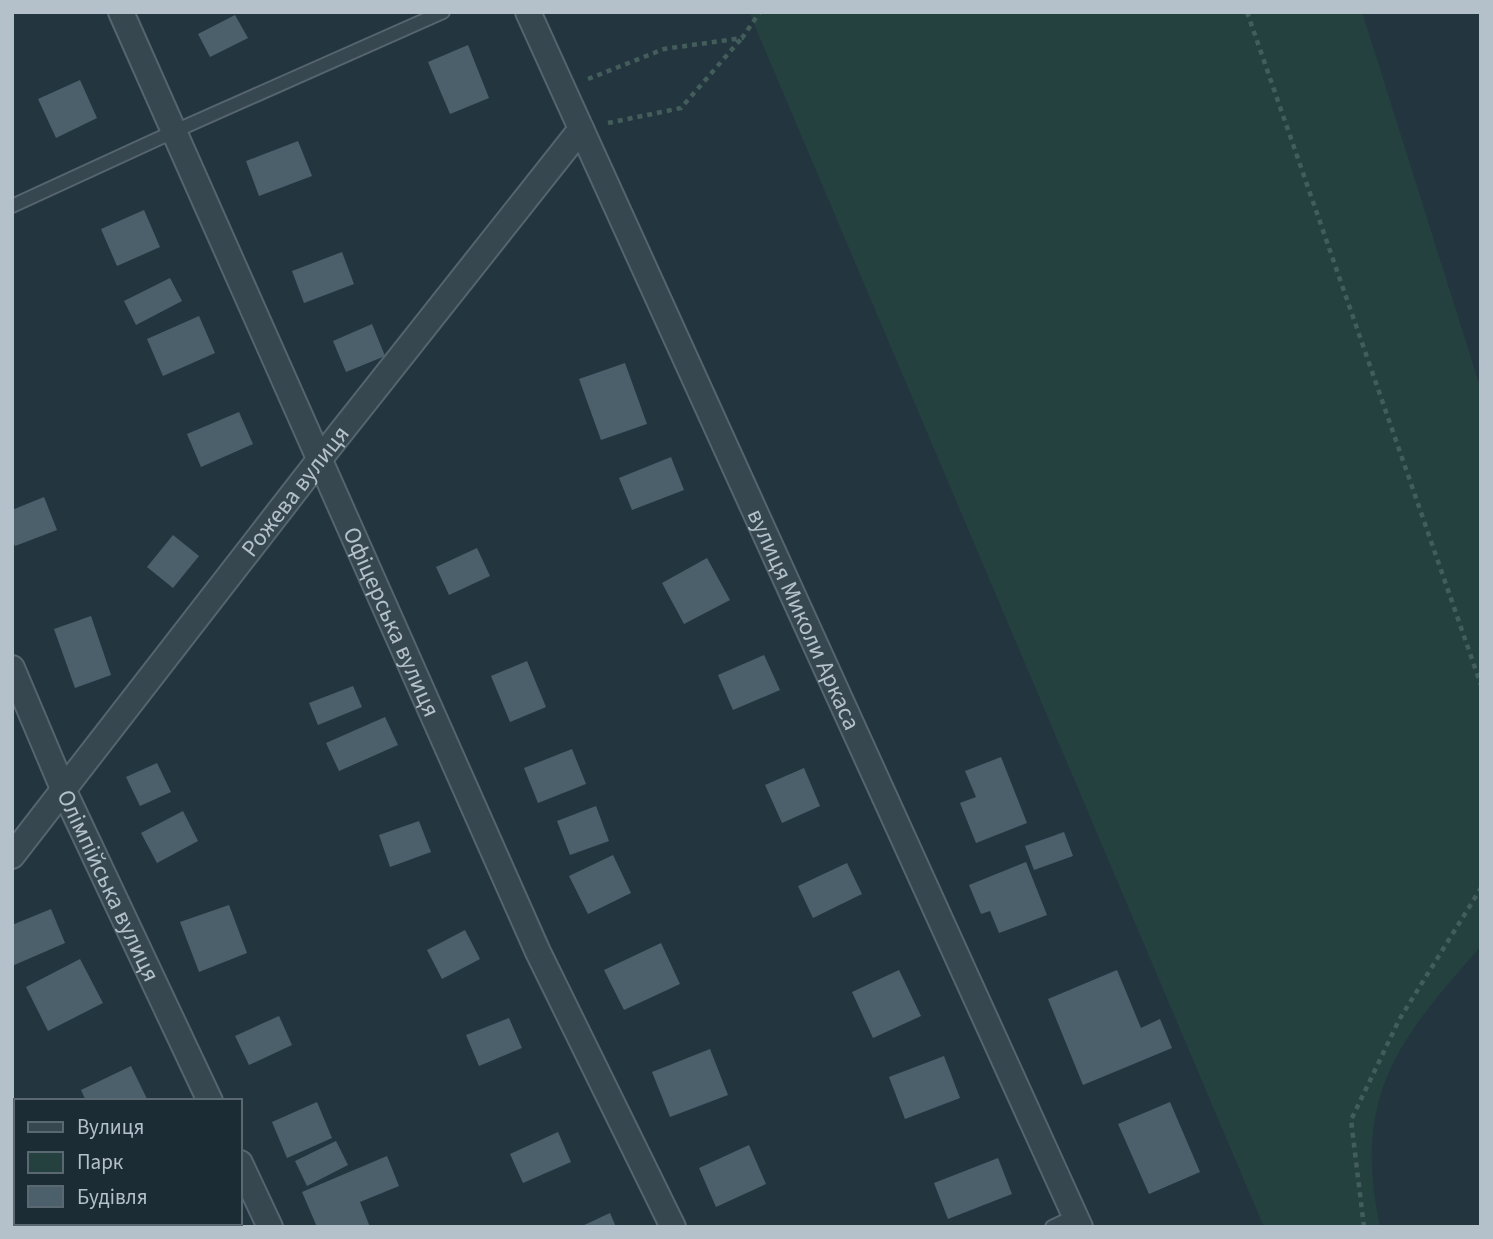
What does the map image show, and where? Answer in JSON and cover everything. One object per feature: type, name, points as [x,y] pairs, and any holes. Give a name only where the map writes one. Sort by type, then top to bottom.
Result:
[{"type":"street","name":"Офіцерська вулиця","points":[[121,12],[538,952],[673,1227]]},
{"type":"street","name":"вулиця Миколи Аркаса","points":[[528,12],[1078,1221]]},
{"type":"street","name":"Рожева вулиця","points":[[12,856],[319,460],[581,129]]},
{"type":"street","name":"Олімпійська вулиця","points":[[12,668],[64,790],[209,1099]]},
{"type":"street","points":[[242,1167],[270,1227]]},
{"type":"lane","points":[[12,206],[443,12]]},
{"type":"lane","points":[[1052,1227],[1078,1221]]},
{"type":"path","points":[[581,129],[681,108],[742,38],[760,12]]},
{"type":"path","points":[[1247,12],[1481,685]]},
{"type":"path","points":[[563,87],[664,49],[742,38]]},
{"type":"path","points":[[1364,1227],[1352,1119],[1399,1020],[1481,888]]},
{"type":"green space","points":[[749,12],[1362,12],[1481,390],[1481,946],[1426,1011],[1405,1041],[1389,1072],[1378,1105],[1372,1141],[1373,1181],[1380,1227],[1264,1227]]},
{"type":"building","points":[[235,15],[248,38],[210,57],[198,34]]},
{"type":"building","points":[[468,45],[489,98],[450,114],[428,62]]},
{"type":"building","points":[[80,80],[97,118],[56,138],[38,99]]},
{"type":"building","points":[[298,141],[312,176],[259,196],[246,161]]},
{"type":"building","points":[[144,210],[160,247],[117,266],[101,229]]},
{"type":"building","points":[[342,252],[354,284],[304,303],[292,271]]},
{"type":"building","points":[[170,278],[182,301],[136,325],[124,301]]},
{"type":"building","points":[[199,316],[215,353],[163,376],[147,339]]},
{"type":"building","points":[[372,324],[385,356],[346,372],[333,341]]},
{"type":"building","points":[[625,363],[647,424],[601,440],[579,379]]},
{"type":"building","points":[[239,412],[253,444],[201,467],[187,434]]},
{"type":"building","points":[[671,457],[684,490],[632,510],[619,478]]},
{"type":"building","points":[[44,497],[57,530],[15,546],[12,539],[12,510]]},
{"type":"building","points":[[173,535],[199,556],[173,588],[147,567]]},
{"type":"building","points":[[477,548],[490,576],[449,595],[436,567]]},
{"type":"building","points":[[707,558],[730,600],[684,624],[662,583]]},
{"type":"building","points":[[91,616],[111,675],[75,688],[54,629]]},
{"type":"building","points":[[764,655],[780,690],[733,710],[718,675]]},
{"type":"building","points":[[527,661],[546,707],[510,722],[491,676]]},
{"type":"building","points":[[353,686],[362,707],[318,725],[309,703]]},
{"type":"building","points":[[385,717],[398,745],[339,771],[326,743]]},
{"type":"building","points":[[572,749],[586,784],[538,803],[524,768]]},
{"type":"building","points":[[1001,757],[1027,823],[976,843],[960,803],[976,797],[965,771]]},
{"type":"building","points":[[157,763],[171,792],[140,806],[126,777]]},
{"type":"building","points":[[804,768],[820,806],[782,823],[765,785]]},
{"type":"building","points":[[596,806],[609,841],[570,855],[557,821]]},
{"type":"building","points":[[183,811],[198,841],[157,863],[141,833]]},
{"type":"building","points":[[419,821],[431,852],[390,867],[379,835]]},
{"type":"building","points":[[1064,832],[1073,856],[1034,870],[1025,846]]},
{"type":"building","points":[[613,855],[631,893],[588,914],[569,876]]},
{"type":"building","points":[[1026,862],[1047,915],[999,933],[990,911],[981,914],[969,885]]},
{"type":"building","points":[[847,863],[862,894],[813,918],[798,886]]},
{"type":"building","points":[[229,905],[247,953],[199,972],[180,922]]},
{"type":"building","points":[[51,909],[65,943],[12,966],[12,925]]},
{"type":"building","points":[[465,930],[480,959],[442,979],[427,950]]},
{"type":"building","points":[[661,943],[680,984],[624,1010],[604,970]]},
{"type":"building","points":[[80,959],[103,1003],[48,1031],[26,987]]},
{"type":"building","points":[[899,970],[921,1016],[873,1038],[852,992]]},
{"type":"building","points":[[1117,970],[1141,1028],[1160,1019],[1172,1048],[1083,1085],[1048,999]]},
{"type":"building","points":[[279,1016],[292,1045],[249,1065],[235,1036]]},
{"type":"building","points":[[509,1018],[522,1048],[479,1066],[466,1035]]},
{"type":"building","points":[[710,1049],[728,1095],[670,1117],[652,1072]]},
{"type":"building","points":[[944,1056],[960,1098],[905,1119],[889,1077]]},
{"type":"building","points":[[131,1066],[147,1099],[85,1099],[81,1090]]},
{"type":"building","points":[[317,1102],[332,1138],[287,1158],[272,1122]]},
{"type":"building","points":[[1170,1102],[1200,1172],[1149,1194],[1118,1124]]},
{"type":"building","points":[[558,1132],[571,1162],[523,1183],[510,1154]]},
{"type":"building","points":[[336,1141],[348,1165],[307,1186],[295,1161]]},
{"type":"building","points":[[749,1145],[766,1184],[716,1207],[699,1168]]},
{"type":"building","points":[[387,1156],[399,1186],[360,1202],[370,1227],[317,1227],[302,1192]]},
{"type":"building","points":[[998,1158],[1012,1194],[948,1219],[934,1183]]},
{"type":"building","points":[[610,1213],[616,1227],[580,1227]]}]
